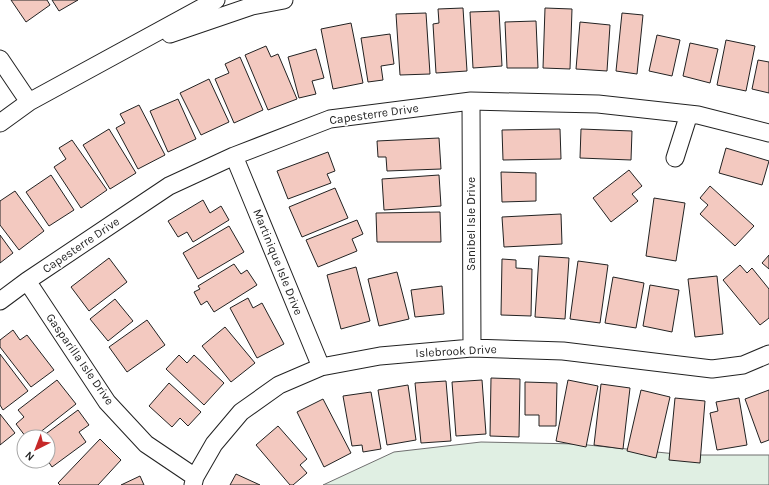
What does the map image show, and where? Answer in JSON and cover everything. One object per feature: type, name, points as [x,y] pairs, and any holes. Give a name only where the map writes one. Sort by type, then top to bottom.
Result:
[{"type":"street","points":[[0,123],[29,102],[216,0]]},
{"type":"street","points":[[122,51],[252,6],[284,0]]},
{"type":"street","points":[[0,60],[29,102]]},
{"type":"street","name":"Capesterre Drive","points":[[0,301],[27,281],[169,186],[234,156],[330,119],[471,100],[598,104],[689,114],[769,133]]},
{"type":"street","name":"Sanibel Isle Drive","points":[[471,100],[472,348]]},
{"type":"street","points":[[675,158],[689,114]]},
{"type":"street","name":"Martinique Isle Drive","points":[[234,156],[321,367]]},
{"type":"street","name":"Gasparilla Isle Drive","points":[[27,281],[108,402],[146,444],[194,481]]},
{"type":"street","name":"Islebrook Drive","points":[[194,481],[214,444],[241,412],[279,385],[321,367],[380,356],[472,348],[563,350],[712,370],[743,365],[769,354]]},
{"type":"green space","points":[[481,442],[578,444],[686,455],[769,455],[769,485],[323,485],[394,452]]},
{"type":"building","points":[[11,0],[47,0],[50,5],[26,22]]},
{"type":"building","points":[[52,0],[78,0],[59,11]]},
{"type":"building","points":[[463,8],[467,71],[436,73],[433,24],[439,23],[438,9]]},
{"type":"building","points":[[545,8],[572,9],[570,69],[543,68]]},
{"type":"building","points":[[499,11],[502,66],[473,68],[470,12]]},
{"type":"building","points":[[426,13],[430,74],[400,75],[396,14]]},
{"type":"building","points":[[622,13],[643,15],[637,74],[616,71]]},
{"type":"building","points":[[536,21],[538,68],[507,68],[505,22]]},
{"type":"building","points":[[580,22],[610,25],[607,71],[576,69]]},
{"type":"building","points":[[351,23],[363,83],[333,89],[321,29]]},
{"type":"building","points":[[390,34],[394,64],[381,66],[383,80],[368,82],[361,38]]},
{"type":"building","points":[[657,35],[680,40],[672,76],[649,71]]},
{"type":"building","points":[[726,40],[755,46],[746,91],[717,85]]},
{"type":"building","points":[[690,43],[718,49],[710,83],[683,76]]},
{"type":"building","points":[[266,46],[271,57],[278,54],[297,99],[268,110],[245,55]]},
{"type":"building","points":[[316,49],[324,78],[312,81],[316,94],[299,98],[288,57]]},
{"type":"building","points":[[240,57],[263,110],[234,123],[215,79],[229,73],[225,64]]},
{"type":"building","points":[[758,60],[769,62],[769,93],[752,89]]},
{"type":"building","points":[[209,79],[229,122],[201,135],[180,93]]},
{"type":"building","points":[[178,99],[196,139],[168,152],[150,111]]},
{"type":"building","points":[[139,105],[165,155],[138,169],[116,128],[125,123],[120,114]]},
{"type":"building","points":[[109,129],[136,173],[110,189],[83,145]]},
{"type":"building","points":[[560,129],[561,159],[503,160],[502,130]]},
{"type":"building","points":[[581,129],[632,131],[631,160],[580,158]]},
{"type":"building","points":[[439,138],[441,169],[387,171],[386,157],[378,157],[377,141]]},
{"type":"building","points":[[72,140],[107,190],[81,208],[54,167],[66,159],[59,148]]},
{"type":"building","points":[[726,148],[769,161],[762,185],[719,173]]},
{"type":"building","points":[[328,152],[335,171],[327,174],[331,183],[288,199],[277,171]]},
{"type":"building","points":[[629,170],[642,186],[632,194],[638,201],[611,222],[593,198]]},
{"type":"building","points":[[501,172],[536,173],[536,201],[502,202]]},
{"type":"building","points":[[51,175],[74,210],[49,226],[26,192]]},
{"type":"building","points":[[439,175],[441,206],[384,210],[382,179]]},
{"type":"building","points":[[710,186],[754,226],[735,246],[700,214],[708,205],[700,198]]},
{"type":"building","points":[[335,188],[348,218],[302,237],[289,207]]},
{"type":"building","points":[[15,191],[44,231],[19,250],[0,225],[0,201]]},
{"type":"building","points":[[654,198],[685,203],[676,261],[646,256]]},
{"type":"building","points":[[203,200],[210,213],[221,206],[229,220],[193,242],[187,232],[178,237],[168,221]]},
{"type":"building","points":[[440,212],[441,242],[377,242],[376,213]]},
{"type":"building","points":[[561,214],[562,244],[504,247],[502,217]]},
{"type":"building","points":[[357,220],[363,234],[352,239],[357,251],[318,267],[306,240]]},
{"type":"building","points":[[229,226],[244,252],[198,279],[183,253]]},
{"type":"building","points":[[0,235],[13,253],[0,263]]},
{"type":"building","points":[[769,255],[769,269],[762,263]]},
{"type":"building","points":[[539,256],[569,258],[565,319],[535,317]]},
{"type":"building","points":[[109,258],[127,282],[89,311],[71,287]]},
{"type":"building","points":[[502,259],[516,260],[516,268],[532,269],[531,316],[501,315]]},
{"type":"building","points":[[578,261],[608,265],[600,323],[570,319]]},
{"type":"building","points":[[234,264],[241,274],[247,270],[257,285],[214,312],[207,301],[201,305],[194,292],[200,289],[198,286]]},
{"type":"building","points":[[740,265],[747,273],[752,268],[769,289],[769,318],[760,325],[723,280]]},
{"type":"building","points":[[356,267],[370,321],[341,329],[327,275]]},
{"type":"building","points":[[397,272],[409,319],[379,326],[368,279]]},
{"type":"building","points":[[717,276],[723,334],[695,337],[688,279]]},
{"type":"building","points":[[613,277],[644,283],[636,328],[605,323]]},
{"type":"building","points":[[650,285],[679,290],[672,332],[643,326]]},
{"type":"building","points":[[442,286],[444,314],[415,317],[411,290]]},
{"type":"building","points":[[248,298],[253,308],[262,303],[284,344],[257,358],[230,308]]},
{"type":"building","points":[[115,299],[133,321],[108,341],[90,319]]},
{"type":"building","points":[[147,320],[165,345],[127,372],[109,347]]},
{"type":"building","points":[[225,327],[255,363],[231,382],[202,346]]},
{"type":"building","points":[[13,330],[20,340],[27,335],[54,370],[31,387],[0,347],[0,340]]},
{"type":"building","points":[[0,354],[28,391],[3,410],[0,405]]},
{"type":"building","points":[[179,355],[187,363],[194,355],[224,383],[204,405],[166,369]]},
{"type":"building","points":[[491,378],[520,379],[519,437],[490,436]]},
{"type":"building","points":[[57,380],[76,404],[44,429],[20,429],[16,424],[24,417],[18,410]]},
{"type":"building","points":[[482,380],[486,434],[456,436],[452,382]]},
{"type":"building","points":[[568,380],[598,386],[586,447],[556,441]]},
{"type":"building","points":[[446,381],[451,441],[421,443],[415,383]]},
{"type":"building","points":[[525,382],[557,383],[556,426],[539,426],[539,415],[525,415]]},
{"type":"building","points":[[169,383],[201,412],[188,426],[180,418],[172,427],[149,406]]},
{"type":"building","points":[[601,384],[630,388],[623,449],[594,445]]},
{"type":"building","points":[[408,385],[416,440],[387,445],[378,390]]},
{"type":"building","points":[[641,390],[670,397],[656,458],[627,451]]},
{"type":"building","points":[[769,390],[769,440],[761,443],[745,399]]},
{"type":"building","points":[[371,392],[381,449],[363,452],[362,445],[352,446],[343,396]]},
{"type":"building","points":[[675,398],[705,401],[700,463],[669,460]]},
{"type":"building","points":[[739,398],[747,445],[717,450],[710,413],[718,411],[716,402]]},
{"type":"building","points":[[323,399],[351,453],[324,467],[297,412]]},
{"type":"building","points":[[78,410],[89,425],[79,432],[86,442],[56,464],[56,429],[52,429]]},
{"type":"building","points":[[0,414],[15,433],[0,445]]},
{"type":"building","points":[[278,426],[307,459],[300,465],[307,473],[293,485],[290,485],[256,445]]},
{"type":"building","points":[[100,439],[121,460],[98,485],[60,485],[58,483]]},
{"type":"building","points":[[236,474],[260,485],[230,485]]},
{"type":"building","points":[[140,476],[144,485],[121,485]]}]
